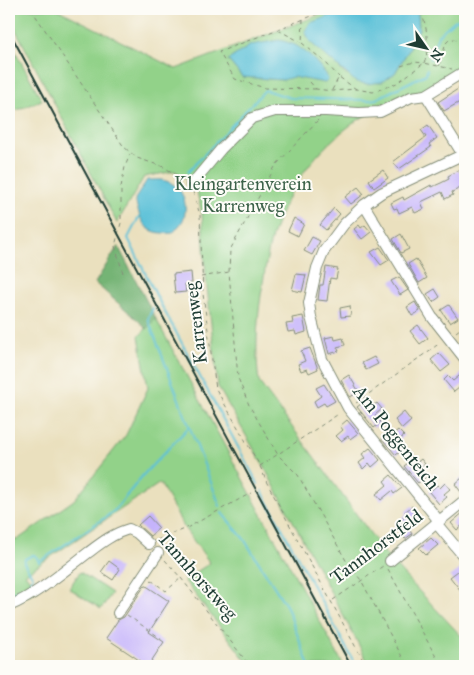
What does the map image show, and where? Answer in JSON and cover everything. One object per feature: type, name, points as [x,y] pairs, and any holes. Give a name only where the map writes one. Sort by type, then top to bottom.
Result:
[{"type":"street","points":[[191,185],[252,118],[275,111],[326,111],[359,114],[380,112],[411,97],[426,95],[465,71]]},
{"type":"street","points":[[426,95],[464,157]]},
{"type":"street","name":"Am Poggenteich","points":[[464,157],[382,193],[364,205],[344,224],[324,251],[316,268],[310,303],[311,318],[322,359],[348,408],[465,558]]},
{"type":"street","points":[[364,205],[432,318],[465,359]]},
{"type":"street","name":"Tannhorstfeld","points":[[388,562],[465,500]]},
{"type":"street","name":"Tannhorstweg","points":[[9,606],[38,590],[120,532],[129,529],[137,533],[149,544]]},
{"type":"street","points":[[119,611],[158,553]]},
{"type":"path","points":[[31,9],[124,147],[138,158],[175,172],[191,185]]},
{"type":"path","points":[[330,9],[219,52],[234,79],[265,88],[332,91],[356,89],[373,92],[396,83],[427,59],[428,37],[421,9]]},
{"type":"path","points":[[417,9],[421,12]]},
{"type":"path","points":[[302,43],[303,19]]},
{"type":"path","points":[[278,30],[302,43],[325,62],[339,77],[356,89]]},
{"type":"path","points":[[439,67],[446,43],[449,40],[454,39],[465,44]]},
{"type":"path","points":[[401,66],[414,62],[465,71]]},
{"type":"path","points":[[332,91],[339,77]]},
{"type":"path","points":[[310,82],[316,89]]},
{"type":"path","points":[[326,111],[276,165],[230,250],[229,272],[238,378],[250,405],[278,455],[298,475],[348,564],[361,580],[407,666]]},
{"type":"path","points":[[123,273],[115,246],[121,223],[121,187],[130,153]]},
{"type":"path","name":"Karrenweg","points":[[191,185],[200,215],[202,277],[216,389],[260,466],[267,483],[366,666]]},
{"type":"path","points":[[202,277],[229,272]]},
{"type":"path","points":[[260,466],[348,408],[465,325]]},
{"type":"path","points":[[149,544],[185,529],[252,494]]},
{"type":"path","name":"Tannhorstweg","points":[[158,553],[182,578],[250,666]]},
{"type":"path","points":[[388,562],[441,666]]},
{"type":"path","name":"Tannhorstfeld","points":[[332,601],[388,562]]},
{"type":"path","points":[[150,580],[166,591],[182,578]]},
{"type":"path","points":[[119,611],[162,639]]},
{"type":"green space","name":"Kleingartenverein Karrenweg","points":[[9,9],[57,9],[176,69],[335,9],[348,9],[340,11],[331,60],[346,75],[382,82],[395,73],[419,29],[418,14],[412,9],[465,9],[465,70],[427,95],[380,109],[350,125],[323,150],[299,178],[282,211],[270,244],[260,306],[257,349],[259,382],[390,560],[465,640],[465,666],[370,666],[263,465],[218,387],[206,278],[202,214],[196,188],[197,182],[192,183],[175,171],[144,177],[117,223],[9,17]],"holes":[[[251,45],[295,45],[315,61],[327,75],[325,83],[293,76],[283,80],[242,77],[228,60]]]},
{"type":"green space","points":[[9,40],[42,100],[9,113]]},
{"type":"green space","points":[[118,246],[156,319],[146,329],[95,283]]},
{"type":"green space","points":[[156,319],[344,666],[250,666],[184,580],[210,563],[185,529],[160,483],[25,574],[38,590],[9,605],[9,539],[17,540],[74,500],[126,435],[148,388],[139,336]]},
{"type":"green space","points":[[80,572],[112,593],[101,609],[69,588]]},
{"type":"water","points":[[348,9],[412,9],[418,14],[419,29],[409,49],[395,73],[382,82],[367,84],[356,82],[310,42],[305,31],[310,23]]},
{"type":"water","points":[[279,40],[295,45],[304,51],[319,65],[328,80],[325,83],[293,77],[283,80],[242,77],[228,60],[251,45]]},
{"type":"water","points":[[147,180],[162,180],[172,183],[183,197],[185,214],[182,222],[173,233],[150,230],[142,221],[135,199]]},
{"type":"building","points":[[461,87],[465,93],[465,99],[444,111],[438,102]]},
{"type":"building","points":[[428,125],[437,138],[429,144],[431,147],[399,169],[393,162],[426,137],[421,130]]},
{"type":"building","points":[[383,170],[388,178],[374,188],[369,180]]},
{"type":"building","points":[[459,170],[462,177],[465,175],[465,186],[452,192],[453,195],[445,199],[442,192],[421,202],[424,209],[415,213],[412,207],[399,213],[397,208],[394,209],[391,203],[403,197],[404,200],[431,185],[432,187],[441,183],[449,179],[448,176]]},
{"type":"building","points":[[358,187],[364,194],[351,204],[345,197]]},
{"type":"building","points":[[334,208],[340,214],[326,230],[320,225]]},
{"type":"building","points":[[294,218],[304,224],[298,236],[288,231]]},
{"type":"building","points":[[359,225],[361,228],[365,225],[371,232],[362,239],[354,229]]},
{"type":"building","points":[[401,234],[409,249],[401,253],[393,239]]},
{"type":"building","points":[[312,237],[320,241],[312,255],[304,251]]},
{"type":"building","points":[[380,247],[389,260],[381,265],[371,252]]},
{"type":"building","points":[[416,259],[427,278],[419,283],[408,264]]},
{"type":"building","points":[[326,267],[338,269],[336,279],[330,278],[327,301],[318,300],[320,285],[323,285]]},
{"type":"building","points":[[191,272],[192,283],[185,284],[186,292],[175,293],[173,274]]},
{"type":"building","points":[[296,274],[306,275],[302,292],[292,290]]},
{"type":"building","points":[[399,277],[408,290],[400,295],[391,281]]},
{"type":"building","points":[[435,289],[440,297],[433,302],[427,294]]},
{"type":"building","points":[[415,302],[420,311],[412,316],[407,307]]},
{"type":"building","points":[[449,305],[458,318],[450,323],[441,310]]},
{"type":"building","points":[[350,306],[351,316],[341,317],[340,308]]},
{"type":"building","points":[[303,316],[306,332],[296,335],[295,331],[288,332],[286,324],[293,323],[292,318]]},
{"type":"building","points":[[418,325],[428,338],[420,344],[410,331]]},
{"type":"building","points":[[334,336],[335,340],[343,338],[345,345],[337,347],[339,351],[329,354],[325,338]]},
{"type":"building","points":[[310,348],[318,369],[309,373],[307,369],[301,371],[298,364],[305,361],[301,351]]},
{"type":"building","points":[[439,353],[450,365],[441,372],[431,360]]},
{"type":"building","points":[[374,357],[378,364],[366,370],[362,363]]},
{"type":"building","points":[[465,371],[465,383],[454,392],[444,380],[448,376],[453,381]]},
{"type":"building","points":[[349,375],[359,392],[350,397],[341,380]]},
{"type":"building","points":[[324,384],[335,401],[326,406],[324,403],[317,407],[314,401],[321,396],[316,388]]},
{"type":"building","points":[[365,401],[370,408],[377,403],[382,409],[375,415],[381,422],[374,428],[357,407]]},
{"type":"building","points":[[404,412],[411,421],[402,429],[395,420]]},
{"type":"building","points":[[347,420],[358,433],[350,439],[348,436],[341,441],[336,436],[343,430],[340,426]]},
{"type":"building","points":[[398,430],[404,436],[397,442],[403,449],[396,455],[382,439],[390,432],[392,435]]},
{"type":"building","points":[[370,448],[380,460],[372,467],[369,463],[363,469],[359,463],[365,458],[362,454]]},
{"type":"building","points":[[421,459],[425,464],[419,469],[426,477],[418,483],[404,466],[412,460],[415,464]]},
{"type":"building","points":[[391,475],[402,488],[394,494],[392,491],[381,500],[376,494],[387,485],[384,481]]},
{"type":"building","points":[[462,478],[465,481],[465,488],[461,492],[455,484]]},
{"type":"building","points":[[445,483],[450,489],[444,494],[447,497],[439,504],[429,492],[437,485],[440,488]]},
{"type":"building","points":[[412,506],[422,517],[409,528],[400,520]]},
{"type":"building","points":[[465,511],[465,523],[457,530],[451,523]]},
{"type":"building","points":[[148,516],[159,528],[150,536],[138,525]]},
{"type":"building","points":[[407,526],[412,534],[405,539],[401,534],[404,532],[402,530]]},
{"type":"building","points":[[431,538],[438,545],[426,555],[419,548]]},
{"type":"building","points":[[109,561],[120,569],[113,580],[101,572]]},
{"type":"building","points":[[462,568],[465,573],[465,596],[450,577]]},
{"type":"building","points":[[145,585],[169,601],[149,632],[164,642],[148,666],[106,638],[118,620],[124,617]]},
{"type":"waterway","points":[[430,59],[438,35],[454,21],[465,16]]},
{"type":"waterway","points":[[188,172],[265,90],[291,98],[376,99],[426,74],[427,69]]},
{"type":"waterway","points":[[139,217],[128,238],[158,299],[258,484]]},
{"type":"waterway","points":[[153,308],[148,319],[220,506]]},
{"type":"waterway","points":[[9,595],[30,585],[33,577],[24,563],[25,559],[33,555],[36,556],[39,562],[115,510],[144,474],[189,427]]},
{"type":"waterway","points":[[262,491],[356,666]]},
{"type":"waterway","points":[[222,513],[244,539],[287,607],[309,666]]},
{"type":"railway","points":[[9,31],[351,666]]}]
